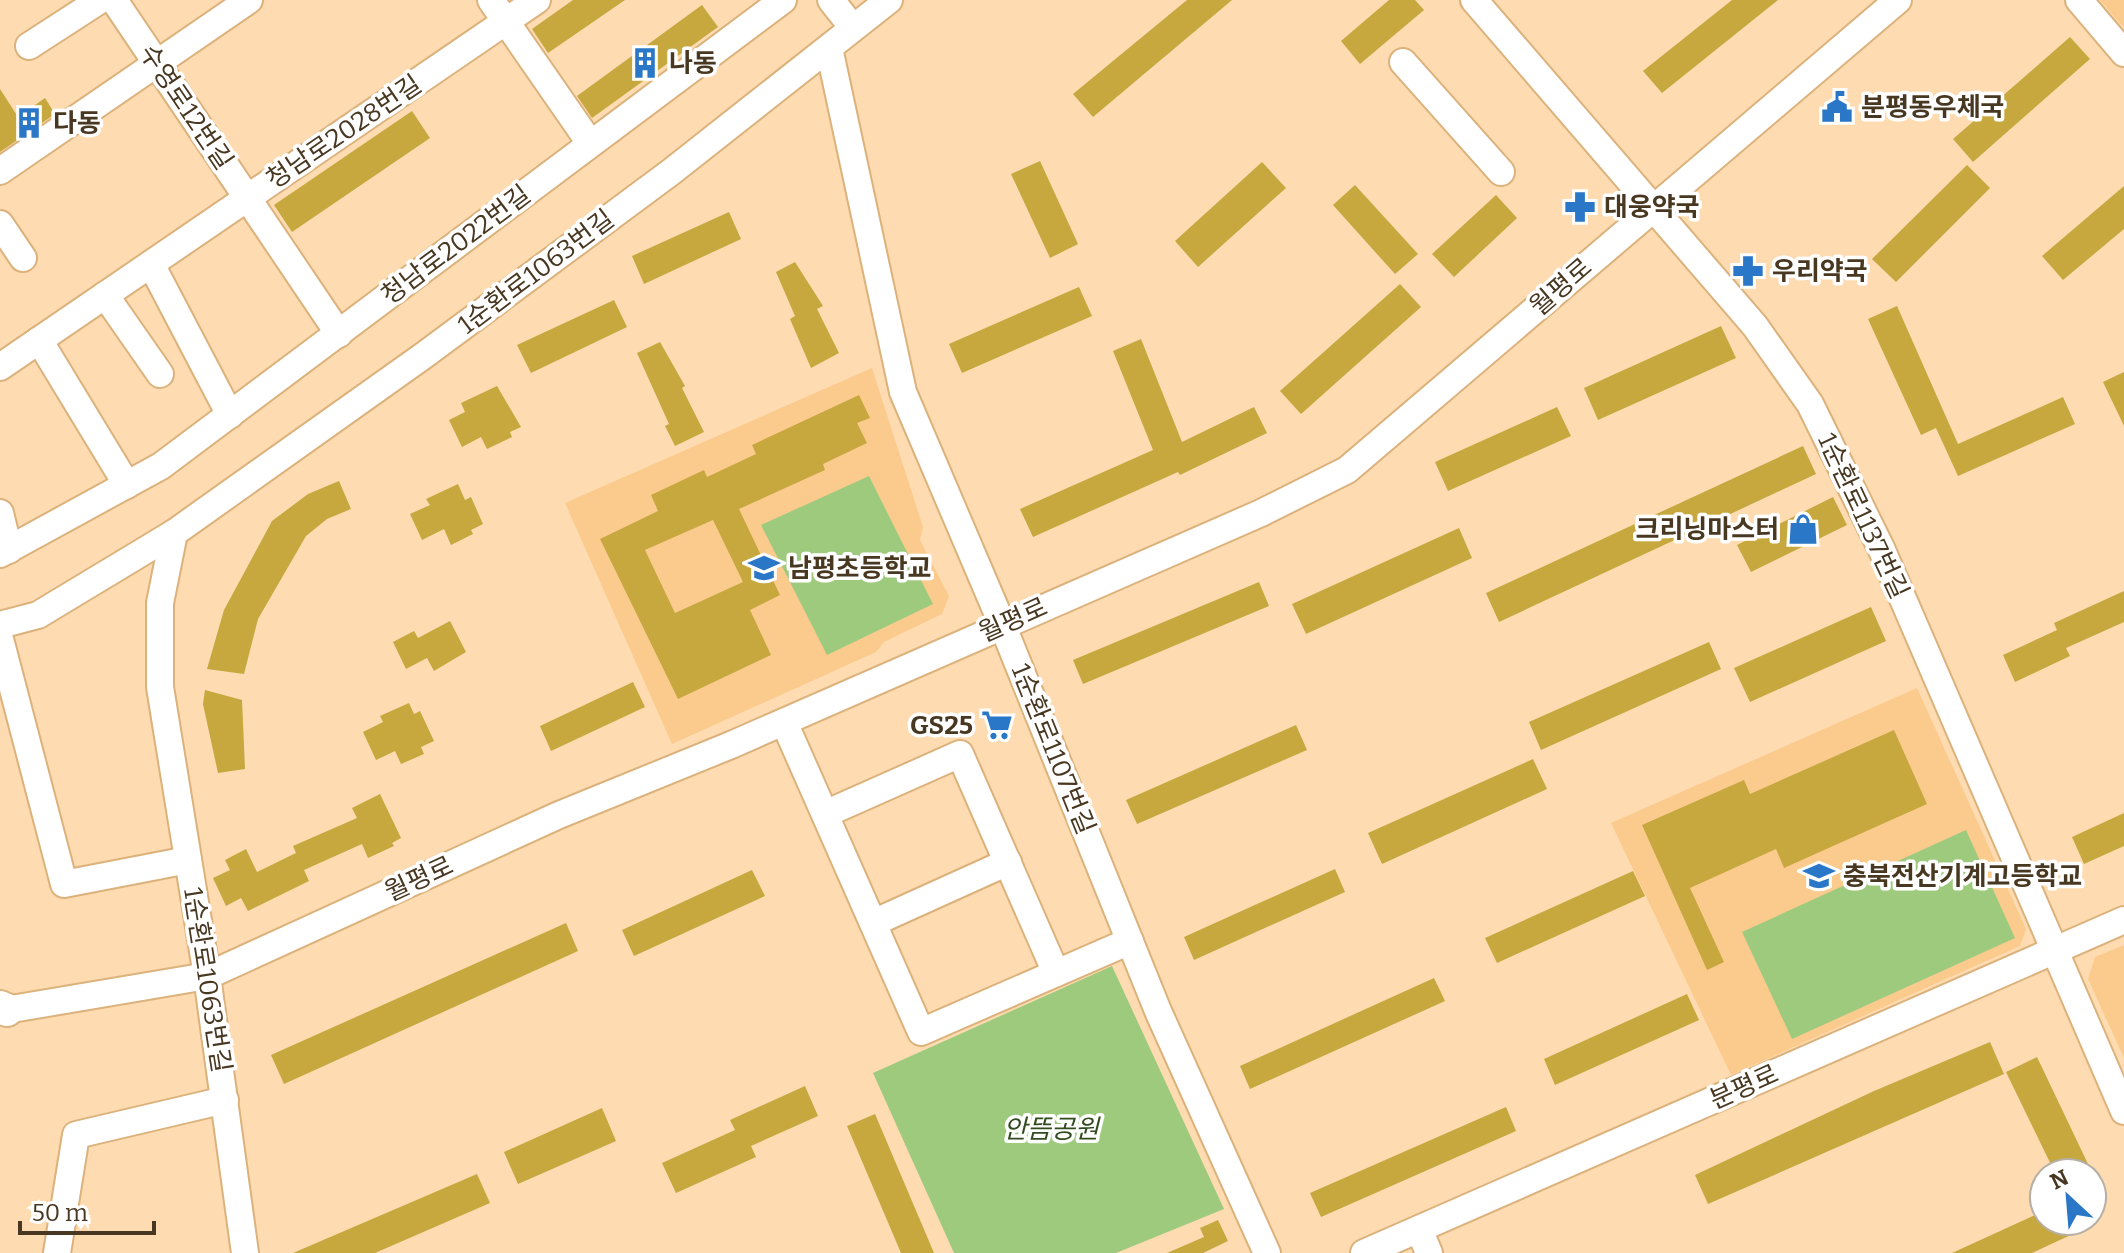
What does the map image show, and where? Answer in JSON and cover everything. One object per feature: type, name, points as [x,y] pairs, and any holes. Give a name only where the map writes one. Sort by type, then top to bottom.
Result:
[{"type":"street","points":[[29,46],[100,0]]},
{"type":"street","name":"수영로12번길","points":[[114,0],[339,334]]},
{"type":"street","points":[[0,171],[249,0]]},
{"type":"street","name":"청남로2028번길","points":[[0,367],[247,198],[498,11],[537,0]]},
{"type":"street","name":"청남로2022번길","points":[[4,552],[161,466],[783,0]]},
{"type":"street","points":[[831,0],[853,28]]},
{"type":"street","name":"1순환로1063번길","points":[[0,625],[38,615],[174,533],[423,356],[671,172],[889,0]]},
{"type":"street","name":"1순환로1137번길","points":[[1474,0],[1755,326],[1810,404],[1881,548],[2124,1111]]},
{"type":"street","name":"월평로","points":[[2,1009],[207,976],[559,815],[784,722],[1261,513],[1347,470],[1898,0]]},
{"type":"street","points":[[2079,0],[2124,53]]},
{"type":"street","points":[[498,11],[590,143]]},
{"type":"street","name":"1순환로1107번길","points":[[829,48],[903,392],[1002,624],[1158,1011],[1267,1253]]},
{"type":"street","points":[[1403,62],[1501,172]]},
{"type":"street","points":[[0,224],[23,258]]},
{"type":"street","points":[[151,264],[230,415]]},
{"type":"street","points":[[105,295],[160,374]]},
{"type":"street","points":[[39,340],[127,485]]},
{"type":"street","points":[[0,513],[4,552]]},
{"type":"street","name":"1순환로1063번길","points":[[174,533],[160,603],[160,687],[207,976],[245,1253]]},
{"type":"street","name":"1순환로1063번길","points":[[0,639],[64,884],[188,860]]},
{"type":"street","points":[[784,722],[921,1032],[1130,941]]},
{"type":"street","points":[[825,814],[960,754],[1056,973]]},
{"type":"street","points":[[873,923],[1008,862]]},
{"type":"street","name":"분평로","points":[[1364,1253],[1424,1241],[2124,920]]},
{"type":"street","name":"1순환로1063번길","points":[[57,1253],[76,1135],[225,1100]]},
{"type":"shaded area","points":[[2100,0],[2124,0],[2124,28]]},
{"type":"shaded area","name":"남평초등학교","points":[[872,368],[923,527],[920,540],[949,596],[942,614],[884,642],[876,652],[672,744],[565,503]]},
{"type":"shaded area","name":"충북전산기계고등학교","points":[[1917,688],[2026,929],[2020,946],[1731,1075],[1611,823]]},
{"type":"shaded area","points":[[2124,945],[2124,1058],[2088,979],[2095,957]]},
{"type":"green space","points":[[869,476],[933,604],[827,655],[761,525]]},
{"type":"green space","points":[[1966,830],[2015,938],[1792,1039],[1742,932]]},
{"type":"green space","name":"안뜸공원","points":[[1112,966],[1224,1209],[1116,1253],[954,1253],[873,1073]]},
{"type":"building","points":[[573,0],[625,0],[548,53],[532,29]]},
{"type":"building","points":[[1187,0],[1232,0],[1093,117],[1073,94]]},
{"type":"building","points":[[1389,0],[1415,0],[1424,10],[1360,64],[1341,41]]},
{"type":"building","points":[[1732,0],[1778,0],[1662,93],[1643,71]]},
{"type":"building","name":"나동","points":[[702,5],[718,27],[592,118],[577,96]]},
{"type":"building","points":[[2070,37],[2090,59],[1973,162],[1953,139]]},
{"type":"building","name":"다동","points":[[0,89],[18,117],[45,98],[55,114],[0,152]]},
{"type":"building","points":[[412,111],[430,138],[292,232],[274,205]]},
{"type":"building","points":[[1040,161],[1078,244],[1050,258],[1011,174]]},
{"type":"building","points":[[1262,162],[1286,188],[1198,267],[1175,241]]},
{"type":"building","points":[[1967,165],[1990,188],[1896,282],[1872,259]]},
{"type":"building","points":[[1355,185],[1418,254],[1395,274],[1333,205]]},
{"type":"building","points":[[2124,186],[2124,229],[2063,280],[2042,256]]},
{"type":"building","points":[[1496,195],[1517,218],[1454,277],[1432,254]]},
{"type":"building","points":[[729,212],[741,239],[644,284],[632,256]]},
{"type":"building","points":[[795,262],[823,306],[817,309],[839,353],[811,368],[790,319],[795,316],[776,272]]},
{"type":"building","points":[[1400,284],[1421,307],[1301,414],[1280,391]]},
{"type":"building","points":[[1079,287],[1092,316],[962,373],[949,344]]},
{"type":"building","points":[[614,300],[627,327],[531,373],[517,345]]},
{"type":"building","points":[[1897,306],[1958,444],[2063,397],[2075,424],[1958,476],[1936,428],[1921,435],[1868,319]]},
{"type":"building","points":[[1721,326],[1736,358],[1598,420],[1584,388]]},
{"type":"building","points":[[1141,339],[1182,442],[1254,407],[1267,433],[1180,475],[1178,472],[1033,537],[1020,509],[1153,450],[1113,351]]},
{"type":"building","points":[[660,342],[685,386],[682,388],[704,432],[675,446],[665,426],[669,424],[637,353]]},
{"type":"building","points":[[2124,372],[2124,426],[2103,382]]},
{"type":"building","points":[[497,386],[521,427],[510,432],[512,437],[487,449],[481,437],[462,447],[449,420],[465,412],[461,403]]},
{"type":"building","points":[[859,395],[870,418],[857,423],[867,443],[823,464],[825,470],[739,509],[780,595],[750,610],[771,655],[678,699],[600,539],[658,511],[651,495],[704,470],[707,477],[756,454],[752,445]],"holes":[[[713,520],[743,582],[675,613],[645,550]]]},
{"type":"building","points":[[1557,407],[1571,436],[1448,491],[1435,462]]},
{"type":"building","points":[[1803,446],[1816,474],[1499,622],[1486,593]]},
{"type":"building","points":[[339,481],[351,509],[327,519],[306,536],[258,619],[244,674],[207,669],[224,610],[272,521],[308,494]]},
{"type":"building","points":[[458,484],[465,500],[471,497],[483,524],[471,530],[473,534],[451,545],[444,529],[422,540],[410,514],[430,505],[426,499]]},
{"type":"building","points":[[1833,497],[1847,525],[1751,572],[1737,545]]},
{"type":"building","points":[[1459,528],[1472,558],[1306,634],[1292,604]]},
{"type":"building","points":[[1259,582],[1269,606],[1083,684],[1073,660]]},
{"type":"building","points":[[2124,591],[2124,622],[2066,648],[2070,656],[2015,682],[2003,655],[2057,630],[2054,623]]},
{"type":"building","points":[[1871,607],[1886,641],[1750,702],[1734,668]]},
{"type":"building","points":[[450,621],[466,652],[434,671],[427,658],[406,669],[393,642],[414,631],[418,638]]},
{"type":"building","points":[[1709,642],[1721,669],[1541,750],[1529,722]]},
{"type":"building","points":[[633,682],[645,707],[551,751],[540,726]]},
{"type":"building","points":[[205,690],[242,700],[245,769],[218,773],[203,704]]},
{"type":"building","points":[[409,703],[414,714],[420,711],[434,741],[421,747],[424,754],[401,764],[395,751],[376,760],[363,732],[383,722],[380,716]]},
{"type":"building","points":[[1296,725],[1307,750],[1137,824],[1126,800]]},
{"type":"building","points":[[1894,730],[1927,804],[1784,868],[1776,849],[1690,888],[1724,962],[1707,970],[1642,825],[1744,780],[1750,794]]},
{"type":"building","points":[[1533,759],[1547,789],[1382,864],[1368,833]]},
{"type":"building","points":[[380,794],[401,838],[392,843],[394,846],[368,858],[362,844],[304,870],[309,881],[248,911],[241,898],[226,906],[213,878],[230,870],[225,860],[246,849],[257,872],[296,853],[293,846],[357,818],[352,808]]},
{"type":"building","points":[[2124,813],[2124,846],[2084,864],[2072,837]]},
{"type":"building","points":[[1335,869],[1345,892],[1194,960],[1184,937]]},
{"type":"building","points":[[752,870],[765,896],[634,956],[622,930]]},
{"type":"building","points":[[1633,871],[1645,896],[1497,963],[1485,938]]},
{"type":"building","points":[[566,923],[578,951],[284,1084],[271,1055]]},
{"type":"building","points":[[1434,978],[1445,1001],[1250,1089],[1240,1066]]},
{"type":"building","points":[[1687,994],[1699,1020],[1555,1085],[1544,1059]]},
{"type":"building","points":[[1990,1042],[2004,1074],[1708,1204],[1695,1175],[1874,1091]]},
{"type":"building","points":[[2037,1057],[2085,1157],[2047,1157],[2006,1072]]},
{"type":"building","points":[[805,1086],[818,1116],[751,1146],[756,1157],[676,1193],[662,1163],[735,1130],[730,1120]]},
{"type":"building","points":[[1506,1107],[1516,1131],[1321,1217],[1310,1193]]},
{"type":"building","points":[[602,1108],[616,1141],[518,1184],[504,1152]]},
{"type":"building","points":[[875,1114],[934,1253],[901,1253],[847,1126]]},
{"type":"building","points":[[477,1174],[490,1203],[375,1253],[293,1253]]},
{"type":"building","points":[[2028,1218],[2028,1237],[2066,1237],[2032,1253],[1952,1253]]},
{"type":"building","points":[[1218,1220],[1228,1241],[1203,1253],[1167,1253],[1204,1237],[1200,1228]]},
{"type":"place","name":"나동","points":[[645,63]]},
{"type":"place","name":"분평동우체국","points":[[1837,107]]},
{"type":"place","name":"다동","points":[[29,123]]},
{"type":"place","name":"대웅약국","points":[[1580,207]]},
{"type":"place","name":"우리약국","points":[[1748,271]]},
{"type":"place","name":"크리닝마스터","points":[[1803,529]]},
{"type":"place","name":"남평초등학교","points":[[764,568]]},
{"type":"place","name":"GS25","points":[[997,725]]},
{"type":"place","name":"충북전산기계고등학교","points":[[1819,876]]}]
